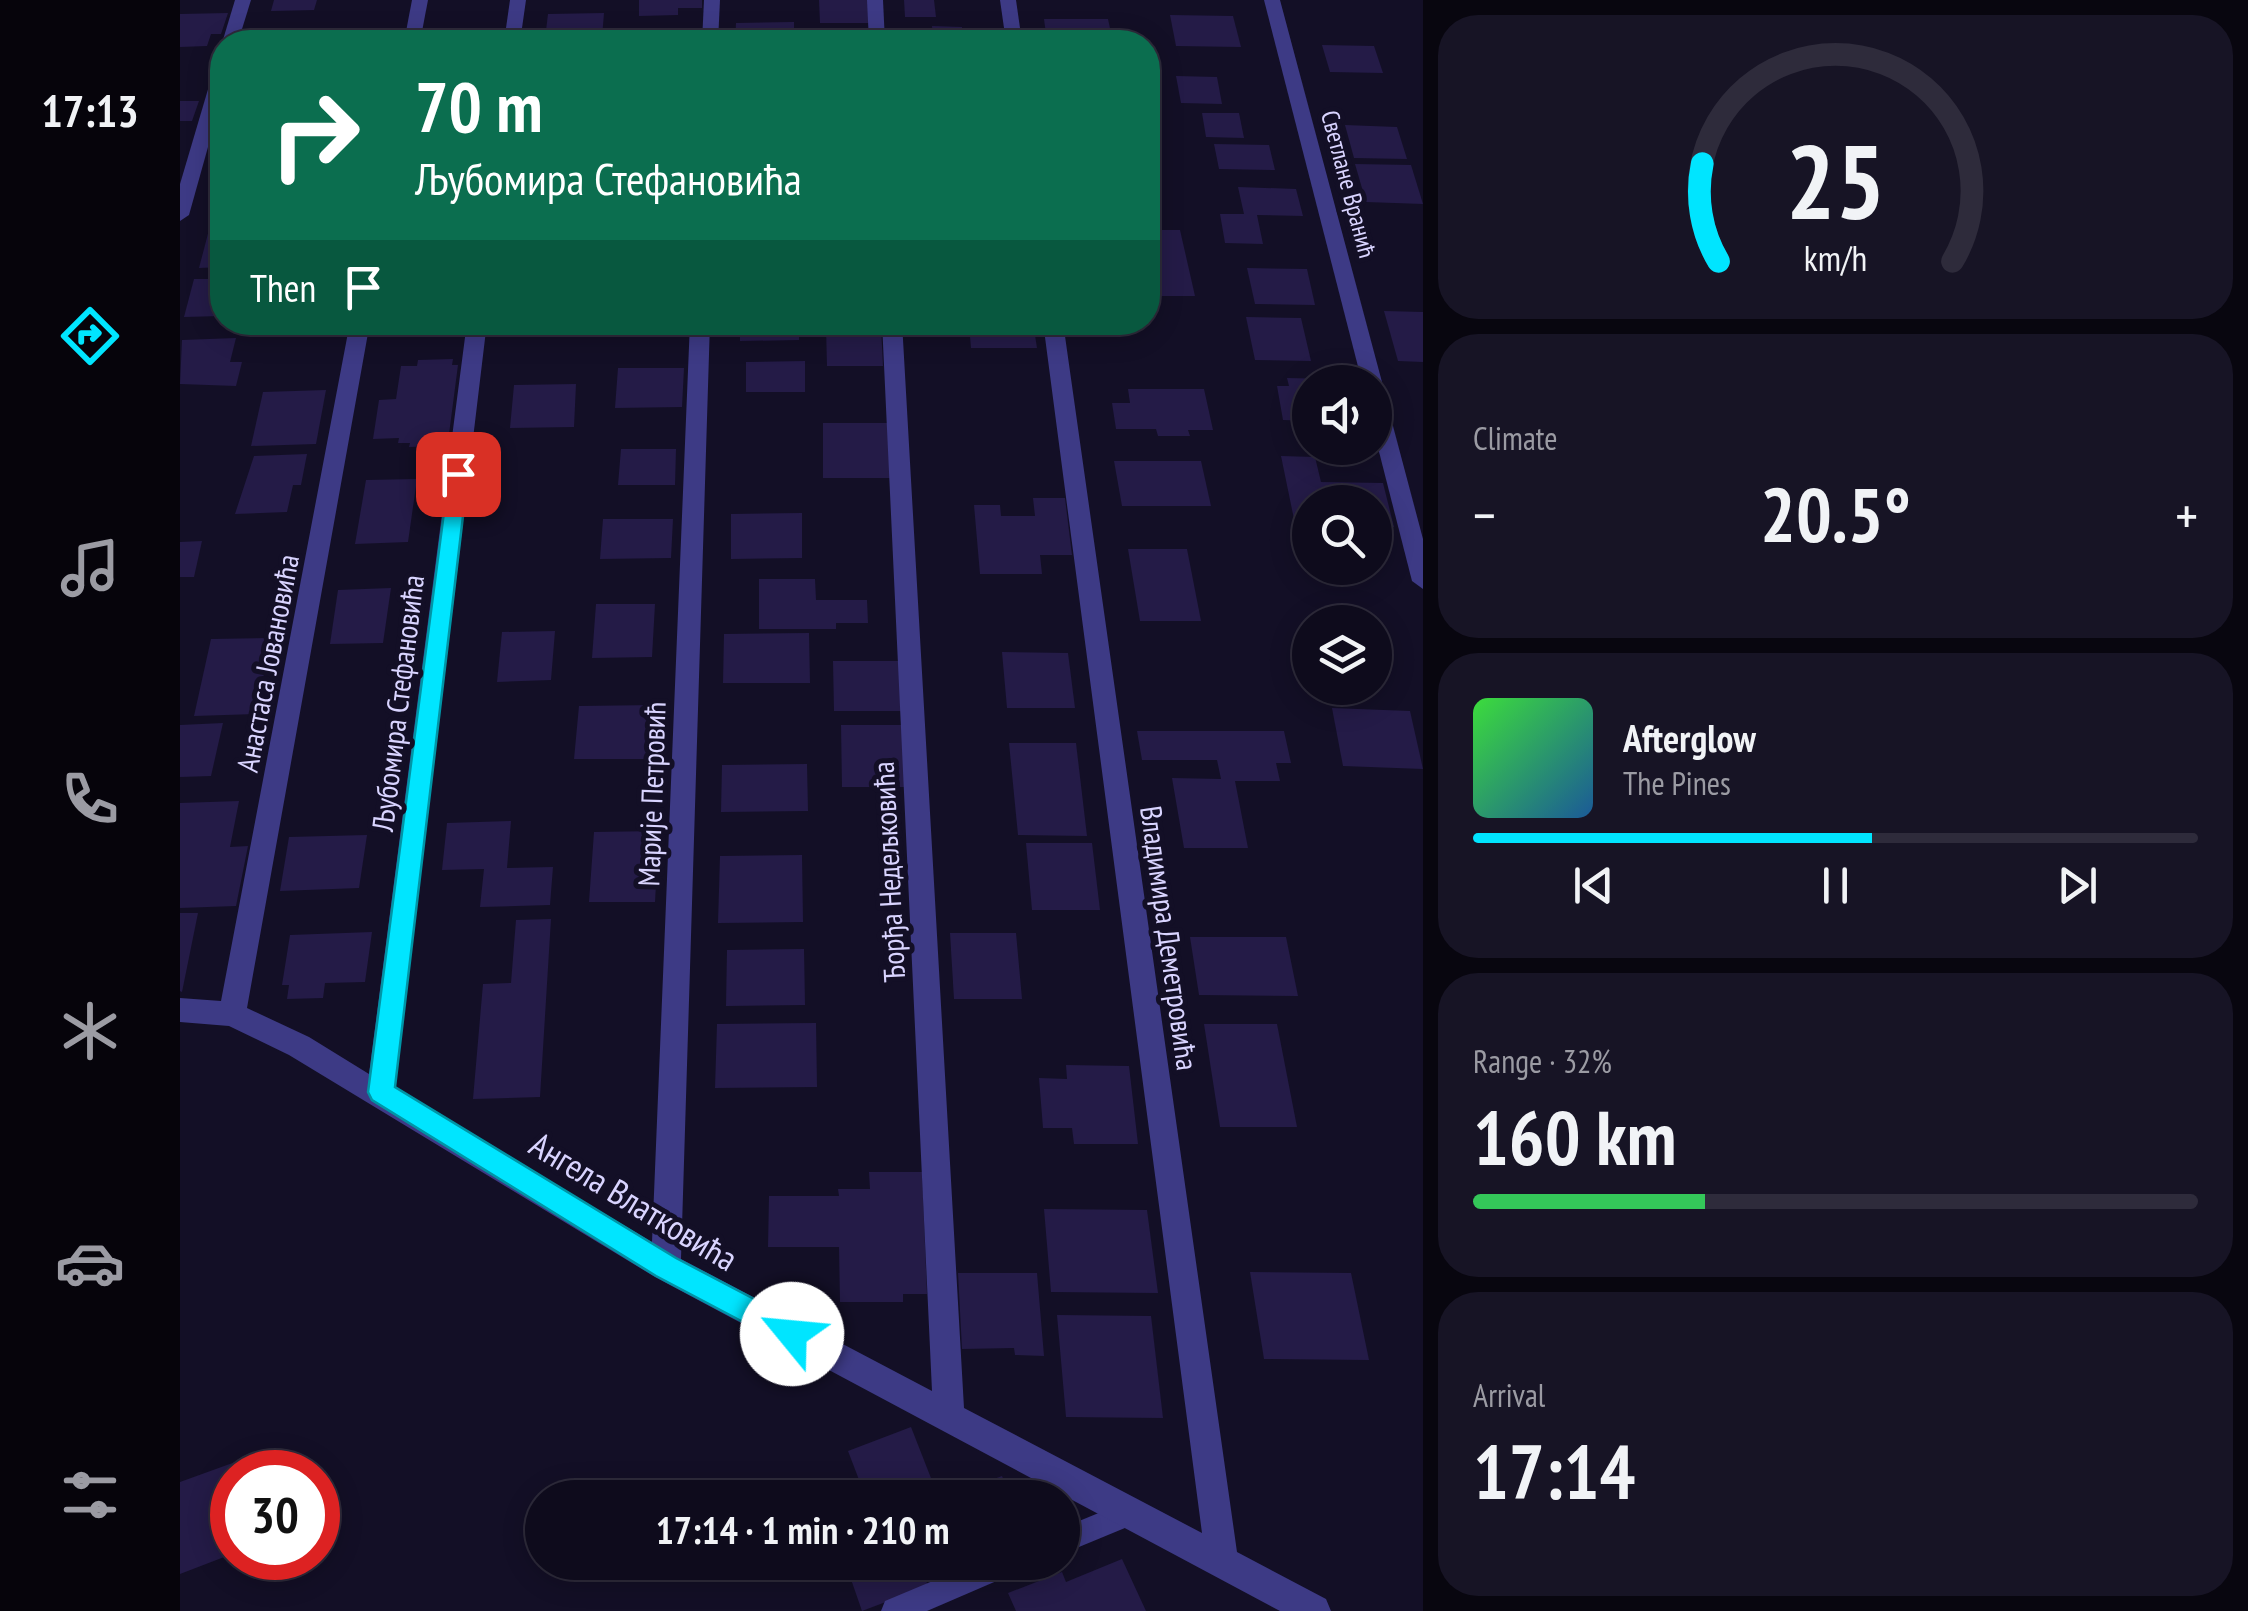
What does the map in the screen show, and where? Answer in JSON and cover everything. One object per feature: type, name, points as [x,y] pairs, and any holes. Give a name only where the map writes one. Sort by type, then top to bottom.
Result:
[{"type":"street","points":[[233,30],[242,0]]},
{"type":"street","points":[[414,30],[420,0]]},
{"type":"street","points":[[514,30],[518,0]]},
{"type":"street","points":[[711,30],[712,0]]},
{"type":"street","points":[[875,0],[877,30]]},
{"type":"street","points":[[1008,0],[1012,30]]},
{"type":"street","name":"Светлане Вранић","points":[[1272,0],[1368,365]]},
{"type":"street","points":[[180,214],[210,110]]},
{"type":"street","name":"Анастаса Јовановића","points":[[232,1014],[358,335]]},
{"type":"street","name":"Љубомира Стефановића","points":[[381,1092],[476,335]]},
{"type":"street","name":"Марије Петровић","points":[[666,1267],[700,335]]},
{"type":"street","name":"Ђорђа Недељковића","points":[[893,335],[949,1418]]},
{"type":"street","name":"Владимира Деметровића","points":[[1055,335],[1222,1562]]},
{"type":"street","points":[[1392,461],[1423,580]]},
{"type":"street","name":"Ангела Влатковића","points":[[180,1010],[232,1014],[381,1092],[666,1267],[1314,1611]]},
{"type":"lane","points":[[1080,1534],[1128,1514]]},
{"type":"lane","points":[[895,1611],[968,1580]]},
{"type":"building","points":[[274,0],[317,0],[314,10],[271,11]]},
{"type":"building","points":[[639,0],[702,0],[702,8],[678,8],[678,15],[639,16]]},
{"type":"building","points":[[819,0],[869,0],[870,23],[820,23]]},
{"type":"building","points":[[904,0],[934,0],[936,17],[905,17]]},
{"type":"building","points":[[228,13],[222,30],[210,30],[207,46],[180,47],[180,14]]},
{"type":"building","points":[[604,13],[603,30],[546,30],[548,14]]},
{"type":"building","points":[[1170,15],[1233,16],[1241,47],[1176,46]]},
{"type":"building","points":[[1044,19],[1108,19],[1110,30],[1045,30]]},
{"type":"building","points":[[794,22],[794,30],[736,30],[736,23]]},
{"type":"building","points":[[932,26],[962,30],[932,30]]},
{"type":"building","points":[[1322,45],[1374,46],[1383,73],[1330,72]]},
{"type":"building","points":[[1176,76],[1217,77],[1222,104],[1181,103]]},
{"type":"building","points":[[180,101],[199,101],[192,121],[180,121]]},
{"type":"building","points":[[1202,113],[1239,113],[1244,138],[1206,137]]},
{"type":"building","points":[[1345,125],[1397,127],[1407,159],[1354,158]]},
{"type":"building","points":[[1214,144],[1269,145],[1275,170],[1219,169]]},
{"type":"building","points":[[1355,164],[1411,165],[1423,204],[1366,202]]},
{"type":"building","points":[[1238,187],[1296,189],[1303,216],[1257,215],[1263,244],[1225,243],[1220,214],[1244,214]]},
{"type":"building","points":[[210,226],[210,268],[199,268]]},
{"type":"building","points":[[1160,230],[1180,230],[1195,296],[1160,296]]},
{"type":"building","points":[[1247,268],[1307,269],[1315,305],[1255,304]]},
{"type":"building","points":[[194,279],[210,279],[210,316],[184,317]]},
{"type":"building","points":[[1384,311],[1423,312],[1423,362],[1398,361]]},
{"type":"building","points":[[1246,317],[1301,318],[1311,361],[1255,360]]},
{"type":"building","points":[[740,335],[799,335],[799,340],[740,341]]},
{"type":"building","points":[[826,335],[881,335],[883,366],[827,366]]},
{"type":"building","points":[[1035,335],[1037,348],[971,348],[970,336],[923,336]]},
{"type":"building","points":[[236,338],[230,362],[242,362],[236,386],[180,384],[182,340]]},
{"type":"building","points":[[453,359],[452,365],[458,365],[449,434],[443,434],[441,446],[409,447],[410,443],[398,443],[399,438],[373,439],[379,400],[396,399],[401,366],[417,366],[418,360]]},
{"type":"building","points":[[805,361],[805,392],[746,392],[746,362]]},
{"type":"building","points":[[618,368],[684,368],[682,407],[615,408]]},
{"type":"building","points":[[1287,378],[1292,378],[1292,420],[1283,420],[1277,386],[1289,386]]},
{"type":"building","points":[[576,384],[574,427],[510,428],[514,385]]},
{"type":"building","points":[[1128,389],[1204,389],[1213,430],[1188,430],[1190,436],[1158,436],[1156,429],[1116,429],[1112,403],[1130,403]]},
{"type":"building","points":[[326,390],[316,444],[251,446],[263,392]]},
{"type":"building","points":[[823,423],[889,423],[891,478],[823,478]]},
{"type":"building","points":[[621,449],[676,449],[675,485],[618,485]]},
{"type":"building","points":[[307,454],[301,485],[293,485],[287,512],[235,514],[254,456]]},
{"type":"building","points":[[1281,456],[1292,456],[1292,465],[1317,465],[1321,482],[1383,483],[1292,485],[1292,509]]},
{"type":"building","points":[[1114,461],[1201,461],[1211,506],[1122,506]]},
{"type":"building","points":[[417,479],[408,542],[355,544],[366,480]]},
{"type":"building","points":[[1033,498],[1065,498],[1072,555],[1040,555],[1042,574],[980,574],[974,505],[1000,505],[1001,516],[1035,516]]},
{"type":"building","points":[[802,513],[802,558],[731,559],[731,514]]},
{"type":"building","points":[[603,519],[673,519],[671,558],[600,559]]},
{"type":"building","points":[[202,541],[194,577],[180,577],[180,542]]},
{"type":"building","points":[[1128,549],[1187,549],[1201,621],[1140,621]]},
{"type":"building","points":[[759,579],[815,579],[816,600],[867,600],[868,623],[836,623],[836,629],[759,629]]},
{"type":"building","points":[[391,588],[383,643],[330,644],[338,590]]},
{"type":"building","points":[[596,604],[655,604],[652,657],[592,658]]},
{"type":"building","points":[[555,631],[551,680],[497,682],[502,632]]},
{"type":"building","points":[[809,633],[810,683],[723,683],[724,634]]},
{"type":"building","points":[[271,638],[256,714],[194,716],[211,639]]},
{"type":"building","points":[[1002,652],[1068,653],[1075,708],[1007,708]]},
{"type":"building","points":[[833,661],[903,661],[905,711],[834,711]]},
{"type":"building","points":[[657,705],[654,759],[574,759],[579,706]]},
{"type":"building","points":[[1332,708],[1410,711],[1423,769],[1343,766]]},
{"type":"building","points":[[223,723],[211,776],[180,777],[180,725]]},
{"type":"building","points":[[841,725],[902,725],[905,787],[842,787]]},
{"type":"building","points":[[1137,731],[1284,731],[1291,763],[1276,763],[1280,781],[1235,781],[1248,848],[1184,848],[1172,778],[1221,779],[1217,760],[1142,760]]},
{"type":"building","points":[[1009,743],[1076,743],[1087,836],[1018,835]]},
{"type":"building","points":[[807,764],[808,811],[721,812],[722,765]]},
{"type":"building","points":[[239,801],[230,847],[248,846],[236,906],[180,908],[180,803]]},
{"type":"building","points":[[511,821],[507,868],[553,867],[550,905],[480,907],[484,869],[442,870],[447,823]]},
{"type":"building","points":[[659,831],[655,902],[589,902],[594,832]]},
{"type":"building","points":[[367,835],[359,888],[280,891],[289,837]]},
{"type":"building","points":[[1026,843],[1092,843],[1100,910],[1032,910]]},
{"type":"building","points":[[802,855],[803,922],[718,923],[720,856]]},
{"type":"building","points":[[180,913],[198,913],[182,992],[180,991]]},
{"type":"building","points":[[551,919],[540,1097],[473,1099],[483,984],[511,983],[516,920]]},
{"type":"building","points":[[372,932],[365,982],[325,983],[323,998],[287,999],[289,985],[282,985],[290,935]]},
{"type":"building","points":[[950,933],[1016,933],[1022,999],[954,999]]},
{"type":"building","points":[[1190,937],[1286,937],[1298,996],[1199,995]]},
{"type":"building","points":[[804,949],[805,1005],[726,1006],[727,950]]},
{"type":"building","points":[[816,1023],[817,1087],[715,1088],[717,1024]]},
{"type":"building","points":[[1204,1024],[1277,1024],[1297,1127],[1220,1127]]},
{"type":"building","points":[[1066,1065],[1129,1066],[1138,1144],[1074,1144],[1072,1128],[1043,1128],[1039,1078],[1067,1079]]},
{"type":"building","points":[[869,1172],[922,1172],[927,1294],[903,1294],[903,1302],[840,1302],[839,1247],[768,1247],[769,1196],[839,1196],[838,1189],[870,1189]]},
{"type":"building","points":[[1044,1209],[1147,1210],[1158,1293],[1051,1292]]},
{"type":"building","points":[[1250,1272],[1351,1273],[1369,1360],[1264,1359]]},
{"type":"building","points":[[958,1273],[1037,1273],[1044,1356],[1015,1355],[1014,1348],[962,1349]]},
{"type":"building","points":[[1057,1315],[1151,1316],[1163,1418],[1066,1417]]},
{"type":"building","points":[[911,1427],[932,1480],[859,1480],[848,1451]]},
{"type":"building","points":[[210,1471],[210,1562],[180,1574],[180,1482]]},
{"type":"building","points":[[1122,1559],[1146,1611],[1016,1611],[1008,1593],[1041,1580],[1066,1582],[1080,1580],[1080,1576]]},
{"type":"building","points":[[851,1580],[926,1580],[928,1586],[862,1611]]},
{"type":"route","points":[[458,474],[381,1092],[666,1267],[792,1334]]}]
